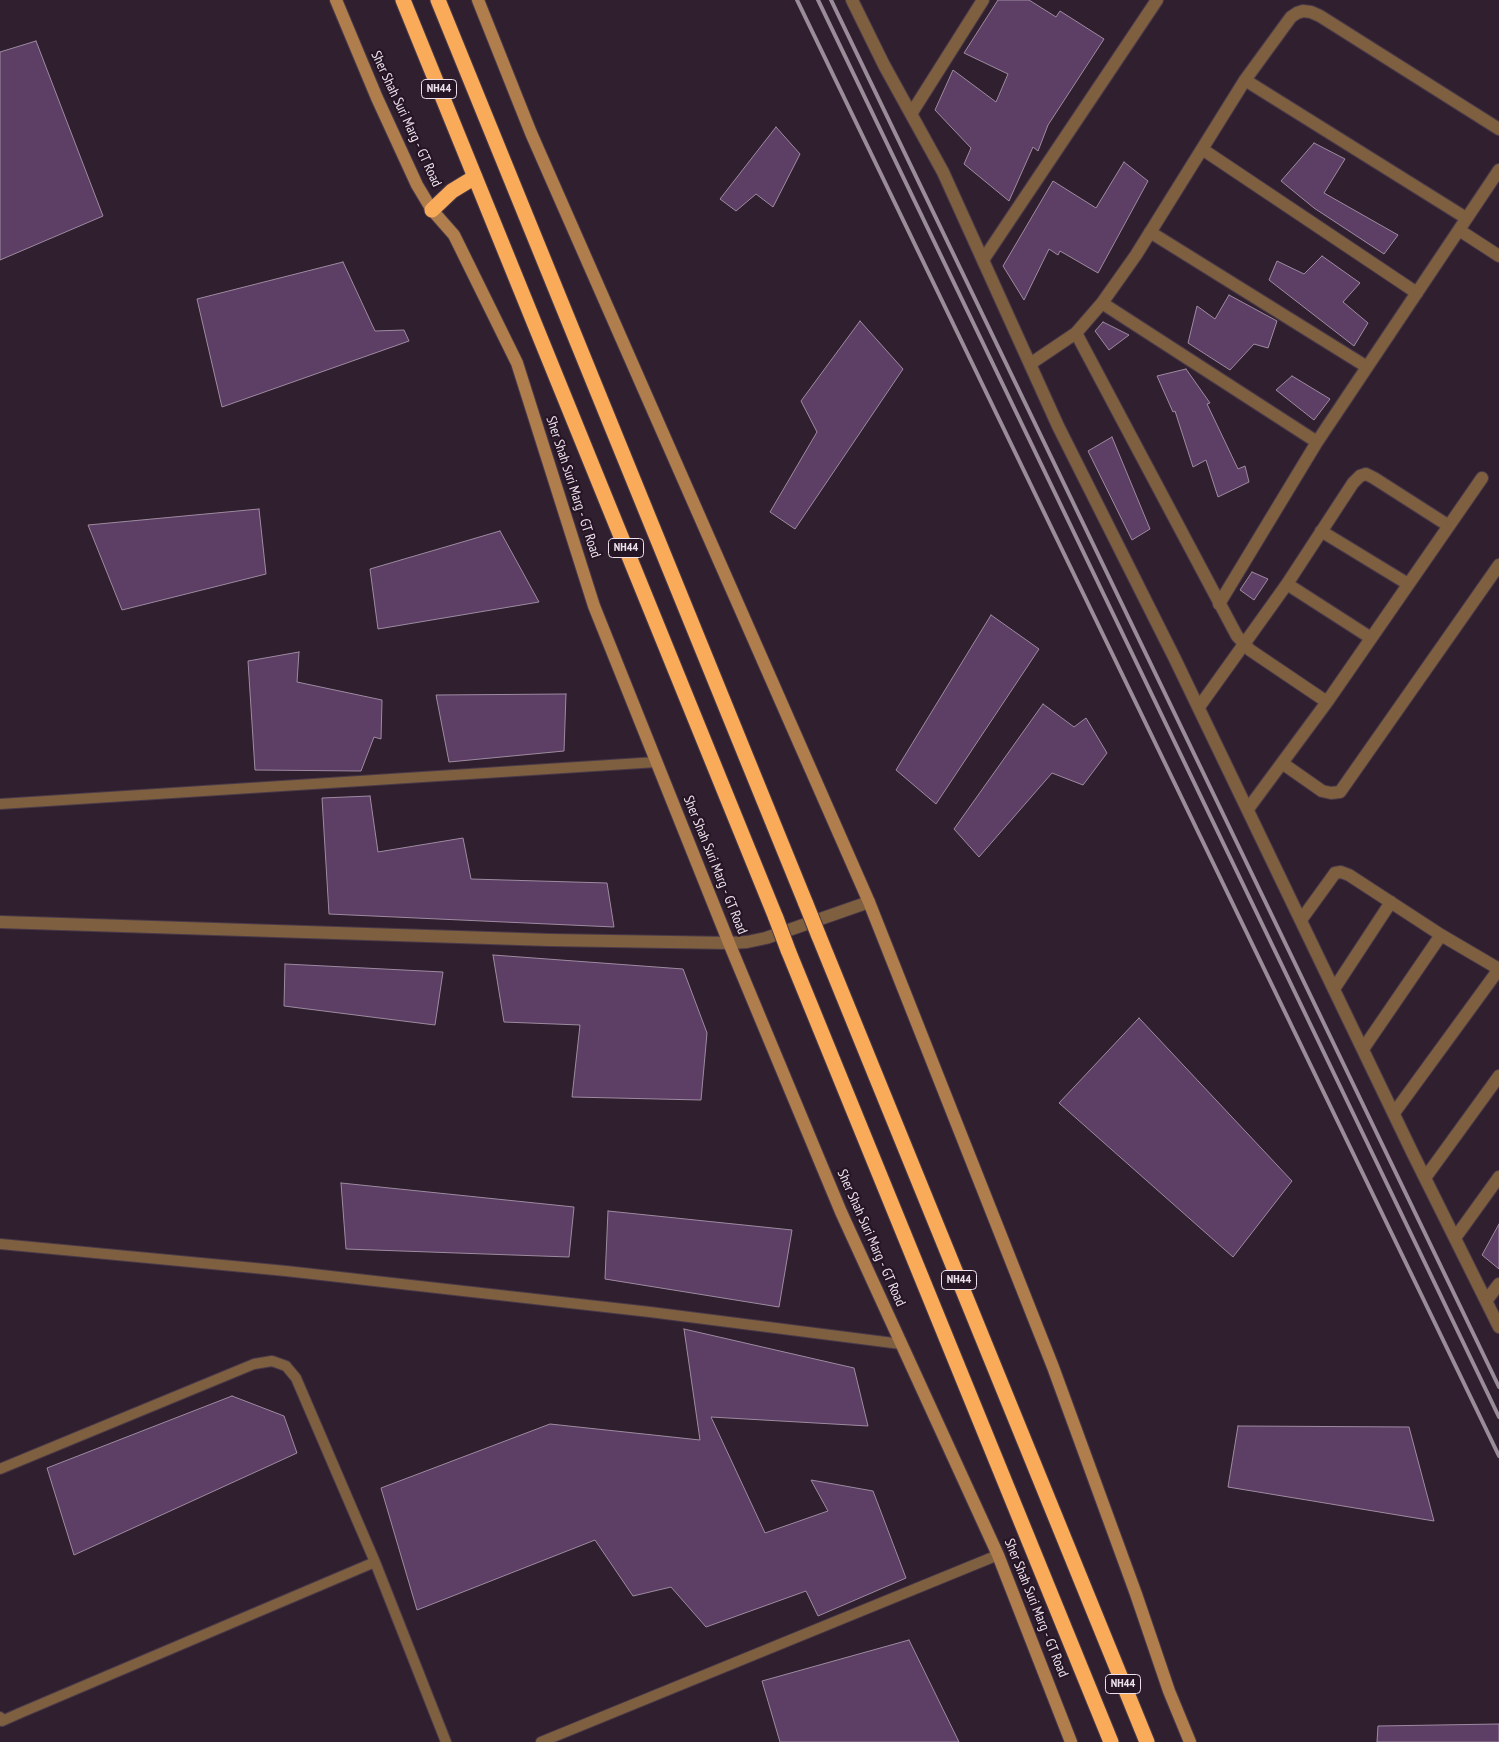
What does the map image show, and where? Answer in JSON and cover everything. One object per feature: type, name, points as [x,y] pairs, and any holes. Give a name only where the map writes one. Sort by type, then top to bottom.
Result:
[{"type":"highway","name":"Sher Shah Suri Marg - GT Road","points":[[403,0],[788,950],[1112,1742]]},
{"type":"highway","name":"NH44","points":[[438,0],[1147,1742]]},
{"type":"highway","points":[[432,210],[452,191],[475,178]]},
{"type":"street","name":"Sher Shah Suri Marg - GT Road","points":[[336,0],[417,186],[432,210],[454,235],[517,363],[594,606],[729,943],[841,1212],[998,1555],[1071,1742]]},
{"type":"street","points":[[478,0],[536,142],[869,902],[1053,1368],[1136,1594],[1169,1691],[1190,1742]]},
{"type":"street","points":[[852,0],[884,65],[942,172],[1058,426],[1199,707],[1425,1178],[1499,1327]]},
{"type":"street","points":[[911,114],[984,0]]},
{"type":"street","points":[[983,260],[1157,0]]},
{"type":"street","points":[[1030,364],[1076,333],[1102,302],[1136,255],[1245,80],[1291,17],[1303,11],[1320,16],[1499,129]]},
{"type":"street","points":[[1245,80],[1466,218]]},
{"type":"street","points":[[1202,149],[1417,293]]},
{"type":"street","points":[[1219,604],[1317,442],[1499,170]]},
{"type":"street","points":[[1458,230],[1499,256]]},
{"type":"street","points":[[1150,232],[1367,367]]},
{"type":"street","points":[[1102,302],[1317,442]]},
{"type":"street","points":[[1076,333],[1219,604],[1243,644],[1327,702]]},
{"type":"street","points":[[1199,707],[1287,584],[1353,483],[1360,476],[1366,474],[1448,526]]},
{"type":"street","points":[[1248,809],[1327,702],[1482,478]]},
{"type":"street","points":[[1321,531],[1408,584]]},
{"type":"street","points":[[1282,762],[1322,791],[1340,792],[1499,565]]},
{"type":"street","points":[[1287,584],[1371,638]]},
{"type":"street","points":[[1301,920],[1330,880],[1335,874],[1341,872],[1349,874],[1441,935],[1499,969],[1394,1113]]},
{"type":"street","points":[[0,922],[550,940],[729,943],[766,938],[869,902]]},
{"type":"street","points":[[1334,989],[1391,902]]},
{"type":"street","points":[[1363,1049],[1441,935]]},
{"type":"street","points":[[1425,1178],[1499,1076]]},
{"type":"street","points":[[1455,1238],[1499,1177]]},
{"type":"street","points":[[1486,1301],[1499,1284]]},
{"type":"lane","points":[[0,804],[657,762]]},
{"type":"lane","points":[[0,1244],[286,1270],[650,1312],[901,1344]]},
{"type":"lane","points":[[0,1469],[254,1364],[272,1361],[286,1366],[296,1378],[375,1562],[446,1742]]},
{"type":"lane","points":[[540,1742],[998,1555]]},
{"type":"lane","points":[[1,1720],[375,1562]]},
{"type":"building","points":[[998,0],[1029,0],[1056,17],[1060,11],[1104,39],[1048,125],[1038,151],[1033,147],[1009,201],[964,164],[971,148],[935,110],[953,70],[996,102],[1008,74],[964,53]]},
{"type":"building","points":[[36,41],[103,216],[0,260],[0,52]]},
{"type":"building","points":[[776,127],[800,154],[773,207],[756,194],[736,211],[720,199]]},
{"type":"building","points":[[1314,143],[1345,159],[1324,193],[1398,235],[1384,254],[1314,208],[1281,181]]},
{"type":"building","points":[[1124,162],[1148,181],[1098,273],[1060,251],[1058,255],[1049,249],[1024,300],[1003,266],[1053,181],[1096,208]]},
{"type":"building","points":[[1322,256],[1360,283],[1343,302],[1368,323],[1354,346],[1269,280],[1277,261],[1304,274]]},
{"type":"building","points":[[343,262],[375,331],[404,330],[409,341],[222,407],[197,299]]},
{"type":"building","points":[[1229,295],[1277,321],[1268,348],[1254,344],[1230,370],[1188,343],[1197,306],[1215,319]]},
{"type":"building","points":[[860,321],[903,369],[795,529],[770,512],[817,432],[801,401]]},
{"type":"building","points":[[1103,322],[1129,335],[1109,350],[1095,331]]},
{"type":"building","points":[[1186,369],[1210,403],[1207,404],[1238,469],[1245,466],[1249,482],[1218,497],[1206,460],[1193,467],[1175,411],[1173,412],[1157,376]]},
{"type":"building","points":[[1292,376],[1330,399],[1314,420],[1276,390]]},
{"type":"building","points":[[1112,437],[1150,529],[1132,540],[1088,451]]},
{"type":"building","points":[[259,509],[266,574],[122,610],[88,525]]},
{"type":"building","points":[[500,531],[539,602],[378,629],[370,569]]},
{"type":"building","points":[[1252,572],[1268,579],[1254,600],[1240,590]]},
{"type":"building","points":[[991,615],[1039,649],[936,804],[896,770]]},
{"type":"building","points":[[299,652],[297,682],[382,700],[381,739],[374,737],[361,771],[255,770],[248,661]]},
{"type":"building","points":[[566,694],[564,751],[449,762],[436,695]]},
{"type":"building","points":[[1043,704],[1074,727],[1086,718],[1107,753],[1083,785],[1052,773],[979,857],[954,829]]},
{"type":"building","points":[[370,796],[378,852],[463,838],[471,879],[607,883],[614,927],[329,914],[322,798]]},
{"type":"building","points":[[493,955],[683,969],[707,1033],[701,1100],[572,1097],[580,1025],[504,1022]]},
{"type":"building","points":[[285,964],[443,972],[435,1025],[284,1006]]},
{"type":"building","points":[[1139,1018],[1292,1181],[1233,1257],[1059,1103]]},
{"type":"building","points":[[341,1183],[574,1207],[569,1257],[346,1249]]},
{"type":"building","points":[[608,1211],[792,1230],[779,1307],[605,1279]]},
{"type":"building","points":[[1499,1224],[1499,1269],[1482,1255]]},
{"type":"building","points":[[684,1329],[854,1368],[868,1426],[711,1417],[765,1533],[828,1511],[811,1480],[873,1491],[906,1578],[818,1616],[806,1591],[706,1627],[671,1587],[633,1596],[595,1540],[417,1610],[381,1488],[550,1424],[700,1440]]},
{"type":"building","points":[[232,1396],[284,1416],[297,1453],[74,1555],[47,1468]]},
{"type":"building","points":[[1238,1426],[1409,1427],[1434,1521],[1228,1487]]},
{"type":"building","points":[[909,1640],[959,1742],[780,1742],[762,1681]]},
{"type":"building","points":[[1499,1724],[1499,1742],[1377,1742],[1378,1726]]},
{"type":"railway","points":[[797,0],[1499,1456]]},
{"type":"railway","points":[[818,0],[1499,1417]]},
{"type":"railway","points":[[831,0],[1499,1387]]}]
